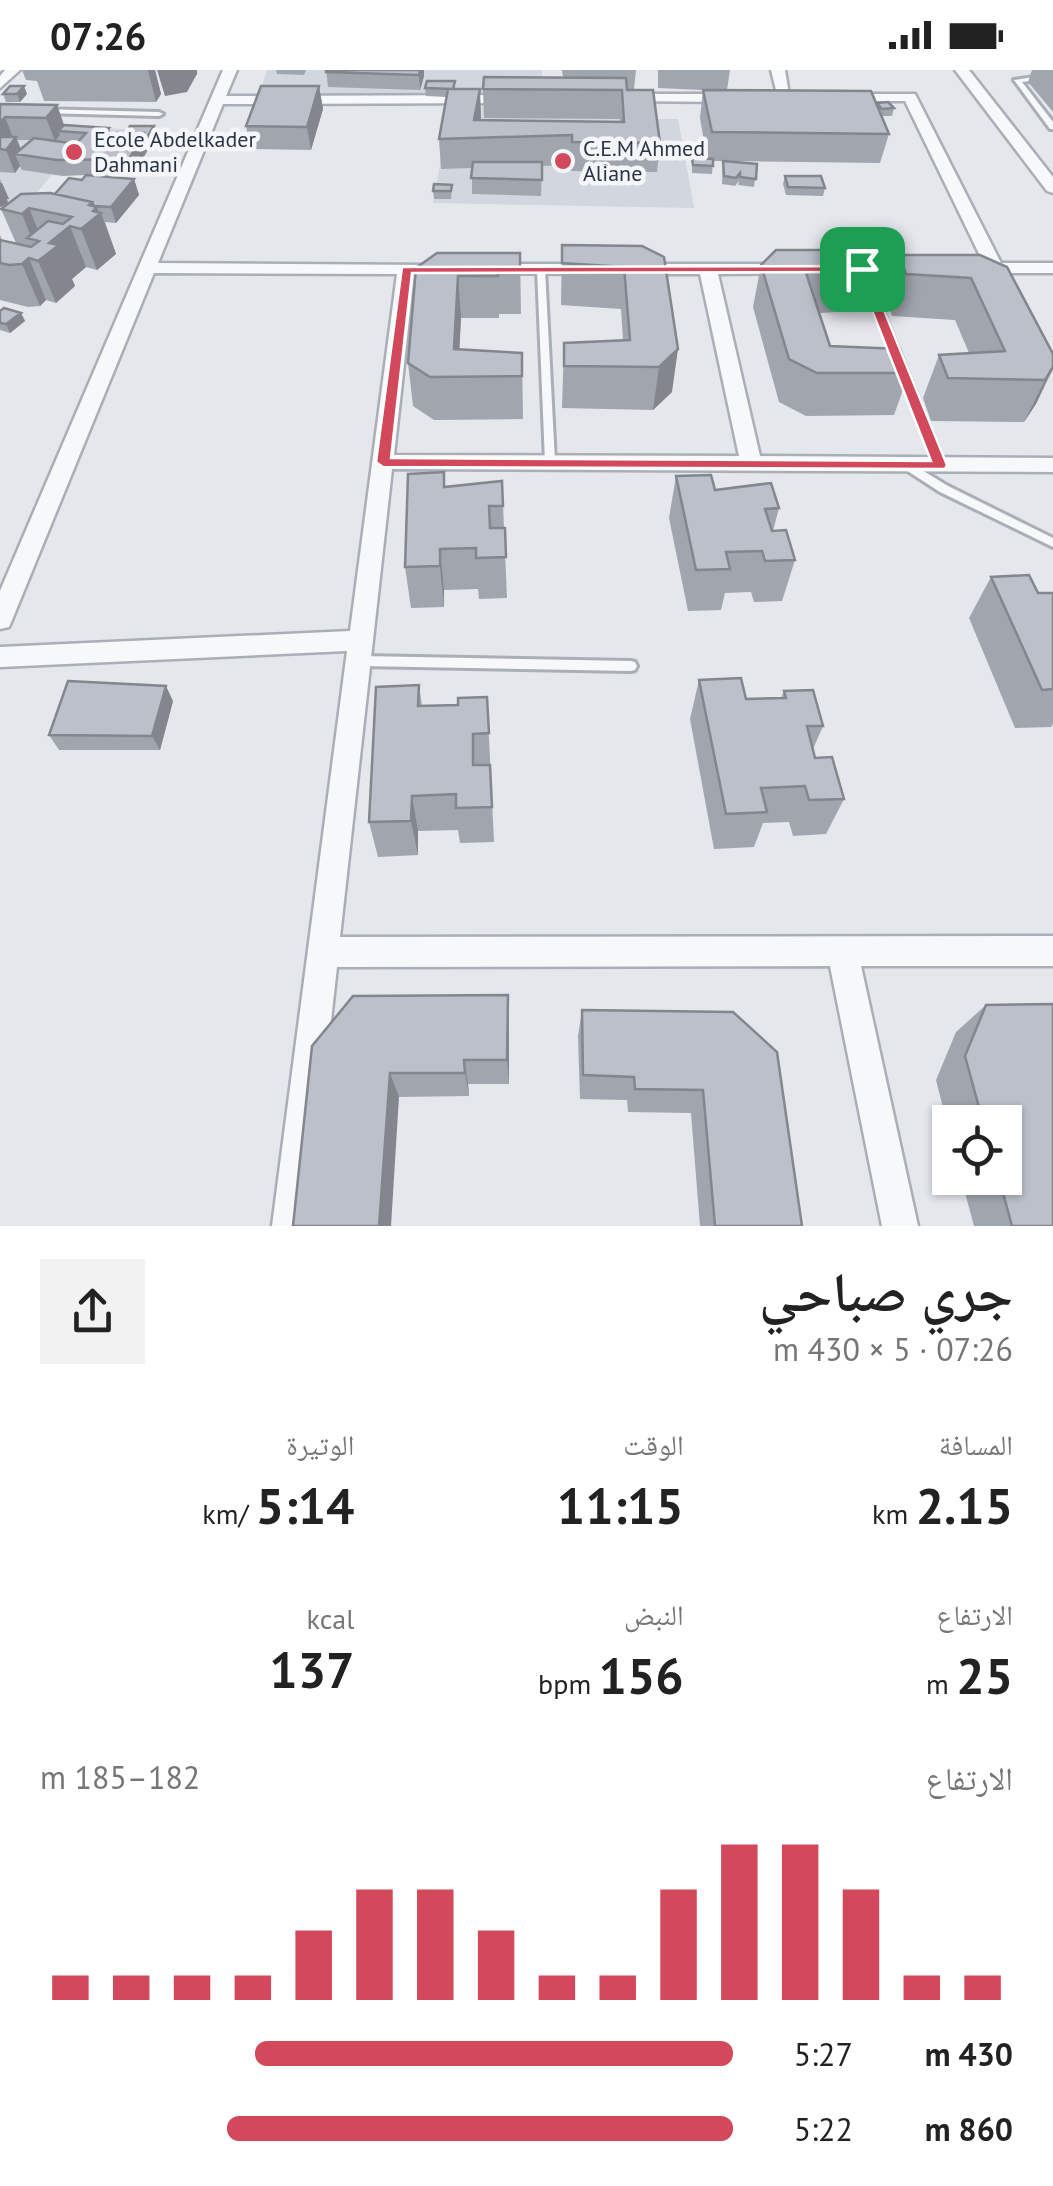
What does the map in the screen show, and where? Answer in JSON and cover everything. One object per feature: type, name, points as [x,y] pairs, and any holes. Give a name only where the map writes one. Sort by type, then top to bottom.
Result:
[{"type":"street","points":[[0,84],[12,70]]},
{"type":"street","points":[[0,620],[230,70]]},
{"type":"street","points":[[778,70],[785,98]]},
{"type":"street","points":[[962,70],[1053,188]]},
{"type":"street","points":[[609,98],[746,98]]},
{"type":"street","points":[[766,98],[803,98]]},
{"type":"street","points":[[820,98],[910,98],[1006,274]]},
{"type":"street","points":[[218,100],[531,99]]},
{"type":"street","points":[[149,268],[862,269],[1006,274],[1053,268]]},
{"type":"street","points":[[290,1226],[406,269]]},
{"type":"street","points":[[708,269],[750,462]]},
{"type":"street","points":[[383,462],[1053,465]]},
{"type":"street","points":[[0,657],[362,650]]},
{"type":"street","points":[[324,952],[1053,951]]},
{"type":"street","points":[[843,954],[900,1226]]},
{"type":"lane","points":[[1053,76],[1017,80],[1053,127]]},
{"type":"lane","points":[[20,110],[159,114]]},
{"type":"lane","points":[[541,269],[550,462]]},
{"type":"lane","points":[[862,269],[940,465]]},
{"type":"lane","points":[[907,465],[944,490],[1053,543]]},
{"type":"lane","points":[[362,650],[630,666]]},
{"type":"shaded area","points":[[267,70],[542,70],[542,95],[259,94]]},
{"type":"shaded area","name":"C.E.M Ahmed Aliane","points":[[451,104],[626,119],[678,119],[694,208],[433,203]]},
{"type":"shaded area","name":"Ecole Abdelkader Dahmani","points":[[0,126],[161,130],[134,175],[53,173],[28,204],[0,207]]},
{"type":"building","points":[[326,70],[420,70],[419,75]]},
{"type":"building","points":[[484,77],[626,78],[627,90],[653,90],[660,143],[572,142],[572,135],[439,139],[448,89],[480,89],[474,120],[624,122],[622,90],[483,89]]},
{"type":"building","points":[[427,81],[455,81],[453,89],[425,88]]},
{"type":"building","points":[[10,86],[24,86],[17,94],[3,94]]},
{"type":"building","points":[[261,86],[319,86],[307,127],[246,126]]},
{"type":"building","points":[[703,90],[871,91],[889,134],[712,132]]},
{"type":"building","points":[[888,102],[894,108],[882,109],[877,103]]},
{"type":"building","points":[[0,104],[57,105],[46,118],[5,117],[0,123]]},
{"type":"building","points":[[64,125],[109,128],[95,144],[109,144],[116,133],[144,133],[129,159],[57,160],[15,154],[34,138],[76,144],[86,133],[58,131]]},
{"type":"building","points":[[130,126],[154,126],[146,139],[144,133],[126,133]]},
{"type":"building","points":[[0,137],[16,137],[6,150],[0,149]]},
{"type":"building","points":[[692,158],[713,159],[713,166],[693,165]]},
{"type":"building","points":[[723,161],[757,164],[756,179],[740,177],[740,173],[736,178],[724,176]]},
{"type":"building","points":[[473,162],[542,162],[542,180],[471,178]]},
{"type":"building","points":[[86,175],[134,179],[111,207],[55,194],[69,178],[82,180]]},
{"type":"building","points":[[785,176],[821,176],[825,188],[788,187]]},
{"type":"building","points":[[434,184],[452,185],[451,191],[433,191]]},
{"type":"building","points":[[50,193],[92,202],[89,205],[97,207],[93,211],[101,213],[81,229],[70,226],[49,243],[59,245],[38,261],[29,258],[22,264],[0,263],[0,240],[31,247],[39,241],[27,238],[48,221],[63,224],[72,217],[29,208],[22,214],[1,209],[21,194]]},
{"type":"building","points":[[562,245],[642,246],[664,257],[678,349],[659,367],[564,366],[564,343],[630,340],[624,267],[562,263]]},
{"type":"building","points":[[776,250],[859,250],[867,269],[806,273],[830,346],[900,349],[909,373],[817,373],[789,359],[761,265]]},
{"type":"building","points":[[437,253],[520,253],[520,272],[458,276],[454,349],[522,353],[522,376],[430,377],[408,363],[416,268]]},
{"type":"building","points":[[899,255],[980,255],[1007,267],[1053,354],[1053,367],[1045,380],[948,378],[939,355],[1005,351],[971,278],[906,274]]},
{"type":"building","points":[[4,308],[21,313],[6,324],[0,323],[0,311]]},
{"type":"building","points":[[444,472],[444,487],[502,481],[503,506],[489,506],[490,528],[505,528],[506,557],[476,558],[476,548],[440,549],[440,566],[405,567],[408,474]]},
{"type":"building","points":[[711,475],[715,490],[771,483],[779,508],[765,509],[772,531],[786,530],[795,560],[765,561],[762,551],[726,552],[730,569],[696,570],[676,476]]},
{"type":"building","points":[[1029,575],[1038,593],[1053,593],[1053,689],[1042,690],[991,577]]},
{"type":"building","points":[[741,678],[746,699],[786,698],[784,691],[813,690],[823,726],[807,726],[815,758],[832,757],[844,799],[809,800],[805,786],[761,788],[767,812],[726,814],[699,680]]},
{"type":"building","points":[[68,681],[166,686],[152,736],[49,735]]},
{"type":"building","points":[[419,685],[418,706],[458,705],[458,698],[487,697],[489,733],[473,734],[473,765],[490,765],[492,807],[456,808],[456,794],[412,796],[411,821],[369,822],[376,687]]},
{"type":"building","points":[[508,995],[507,1060],[464,1060],[465,1073],[390,1073],[379,1226],[293,1226],[312,1046],[353,996]]},
{"type":"building","points":[[1053,1004],[1053,1226],[1012,1226],[1004,1195],[1022,1195],[1022,1105],[978,1105],[965,1056],[986,1005]]},
{"type":"building","points":[[582,1010],[733,1012],[777,1052],[802,1226],[715,1226],[703,1090],[635,1089],[634,1077],[583,1075]]},
{"type":"place","name":"Ecole Abdelkader Dahmani","points":[[74,152]]},
{"type":"place","name":"C.E.M Ahmed Aliane","points":[[563,161]]},
{"type":"route","points":[[406,269],[862,269],[940,465],[383,462],[406,269]]}]
